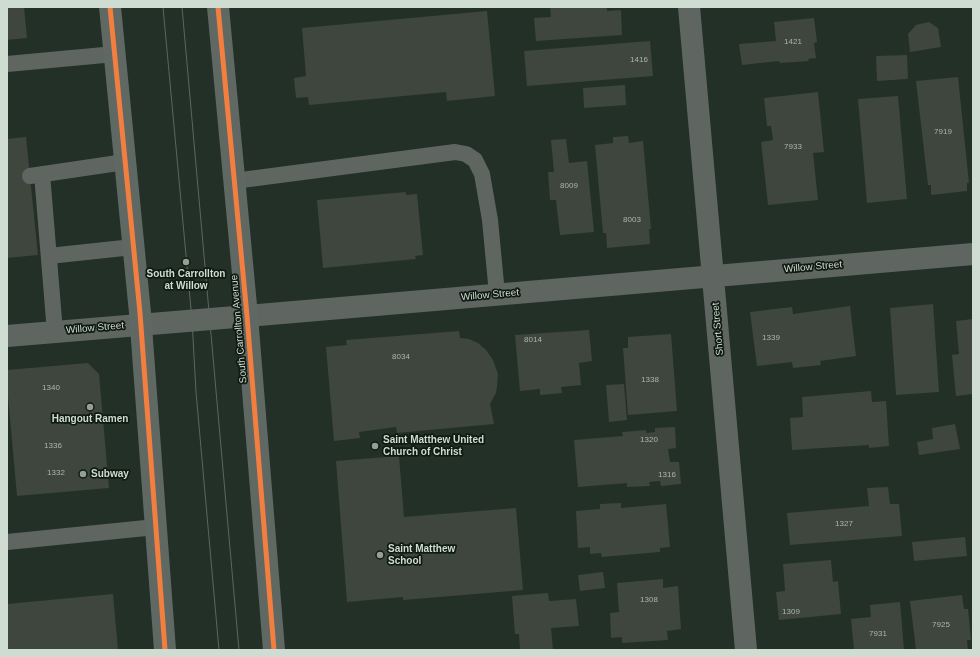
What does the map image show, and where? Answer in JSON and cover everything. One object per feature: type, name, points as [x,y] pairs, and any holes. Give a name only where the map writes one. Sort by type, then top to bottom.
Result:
[{"type":"main road","points":[[110,7],[140,325],[165,650]]},
{"type":"main road","name":"South Carrollton Avenue","points":[[218,7],[247,316],[274,650]]},
{"type":"street","name":"Short Street","points":[[689,7],[746,650]]},
{"type":"street","name":"Willow Street","points":[[7,336],[973,254]]},
{"type":"lane","points":[[7,64],[115,54]]},
{"type":"lane","points":[[234,181],[455,152],[466,154],[475,160],[482,174],[490,220],[497,294]]},
{"type":"lane","points":[[55,332],[49,256],[36,175],[125,162]]},
{"type":"lane","points":[[49,256],[133,247]]},
{"type":"lane","points":[[7,542],[156,527]]},
{"type":"building","points":[[7,7],[24,7],[27,38],[7,40]]},
{"type":"building","points":[[550,7],[607,7],[607,11],[621,10],[622,35],[536,41],[534,18],[551,17]]},
{"type":"building","points":[[487,11],[495,96],[447,101],[446,92],[309,105],[308,97],[296,98],[294,78],[306,76],[302,28]]},
{"type":"building","points":[[814,18],[817,42],[814,43],[816,58],[808,59],[809,61],[780,63],[779,61],[742,65],[739,44],[776,41],[774,22]]},
{"type":"building","points":[[929,22],[938,28],[941,47],[910,52],[908,34],[916,25]]},
{"type":"building","points":[[650,41],[653,76],[527,86],[524,51]]},
{"type":"building","points":[[907,55],[908,79],[877,81],[876,56]]},
{"type":"building","points":[[958,77],[969,183],[967,183],[967,191],[931,195],[931,185],[928,185],[916,81]]},
{"type":"building","points":[[625,85],[626,105],[584,108],[583,88]]},
{"type":"building","points":[[818,92],[824,152],[813,153],[818,200],[768,205],[761,142],[773,140],[771,126],[767,126],[764,98]]},
{"type":"building","points":[[898,96],[907,199],[867,203],[858,99]]},
{"type":"building","points":[[628,136],[629,143],[643,141],[651,229],[649,229],[650,244],[607,248],[606,233],[603,233],[595,145],[613,143],[613,137]]},
{"type":"building","points":[[26,137],[38,255],[7,258],[7,139]]},
{"type":"building","points":[[566,139],[569,163],[587,161],[594,232],[560,235],[556,200],[550,200],[548,172],[554,172],[551,140]]},
{"type":"building","points":[[406,192],[406,195],[417,194],[423,255],[415,256],[416,259],[323,268],[317,200]]},
{"type":"building","points":[[933,304],[939,392],[896,395],[890,308]]},
{"type":"building","points":[[850,306],[856,356],[820,361],[821,365],[793,368],[792,362],[757,366],[750,312],[792,307],[793,314]]},
{"type":"building","points":[[973,319],[973,394],[956,396],[952,355],[959,354],[956,321]]},
{"type":"building","points":[[589,330],[592,361],[579,363],[581,385],[561,387],[562,393],[540,395],[540,389],[520,391],[515,335]]},
{"type":"building","points":[[459,331],[460,338],[469,339],[478,343],[486,350],[493,360],[498,374],[496,393],[490,404],[494,424],[397,433],[396,427],[359,432],[360,438],[334,441],[326,347],[347,345],[346,340]]},
{"type":"building","points":[[671,334],[677,411],[628,415],[623,348],[628,348],[628,337]]},
{"type":"building","points":[[88,363],[99,374],[109,488],[17,496],[7,386],[7,370]]},
{"type":"building","points":[[624,384],[627,420],[609,422],[606,385]]},
{"type":"building","points":[[871,391],[872,402],[886,401],[889,446],[869,448],[869,445],[792,450],[790,418],[803,417],[802,397]]},
{"type":"building","points":[[955,424],[960,449],[919,455],[917,442],[933,439],[932,428]]},
{"type":"building","points":[[675,427],[676,448],[668,449],[670,462],[679,462],[681,484],[661,486],[660,481],[649,482],[650,486],[627,487],[627,483],[578,487],[574,440],[623,436],[622,432],[646,430],[646,433],[655,432],[655,428]]},
{"type":"building","points":[[399,456],[404,517],[516,508],[523,590],[403,600],[403,597],[347,602],[336,461]]},
{"type":"building","points":[[888,487],[890,504],[899,504],[902,536],[790,545],[787,513],[869,506],[867,488]]},
{"type":"building","points":[[621,503],[621,508],[666,504],[670,547],[660,548],[660,552],[602,557],[601,553],[590,554],[590,547],[578,548],[576,511],[600,509],[600,504]]},
{"type":"building","points":[[965,537],[967,556],[914,561],[912,542]]},
{"type":"building","points":[[831,560],[833,582],[838,581],[841,614],[779,620],[776,592],[785,591],[783,564]]},
{"type":"building","points":[[603,572],[605,588],[580,591],[578,575]]},
{"type":"building","points":[[663,579],[663,588],[678,586],[681,629],[667,631],[668,640],[622,643],[622,637],[611,638],[610,613],[619,612],[617,583]]},
{"type":"building","points":[[548,593],[549,601],[576,599],[579,626],[551,628],[553,650],[520,650],[519,634],[515,634],[512,596]]},
{"type":"building","points":[[113,594],[118,650],[8,650],[7,604]]},
{"type":"building","points":[[962,595],[964,609],[968,609],[971,640],[967,640],[968,650],[916,650],[910,601]]},
{"type":"building","points":[[900,602],[904,650],[854,650],[851,619],[871,617],[870,605]]},
{"type":"tram line","points":[[163,7],[192,320],[196,392],[219,650]]},
{"type":"tram line","points":[[182,7],[239,650]]},
{"type":"cycle path","points":[[110,7],[140,313],[165,650]]},
{"type":"cycle path","points":[[218,7],[247,316],[274,650]]},
{"type":"place","name":"South Carrollton at Willow","points":[[186,262]]},
{"type":"place","name":"Hangout Ramen","points":[[90,407]]},
{"type":"place","name":"Saint Matthew United Church of Christ","points":[[375,446]]},
{"type":"place","name":"Subway","points":[[83,474]]},
{"type":"place","name":"Saint Matthew School","points":[[380,555]]}]
